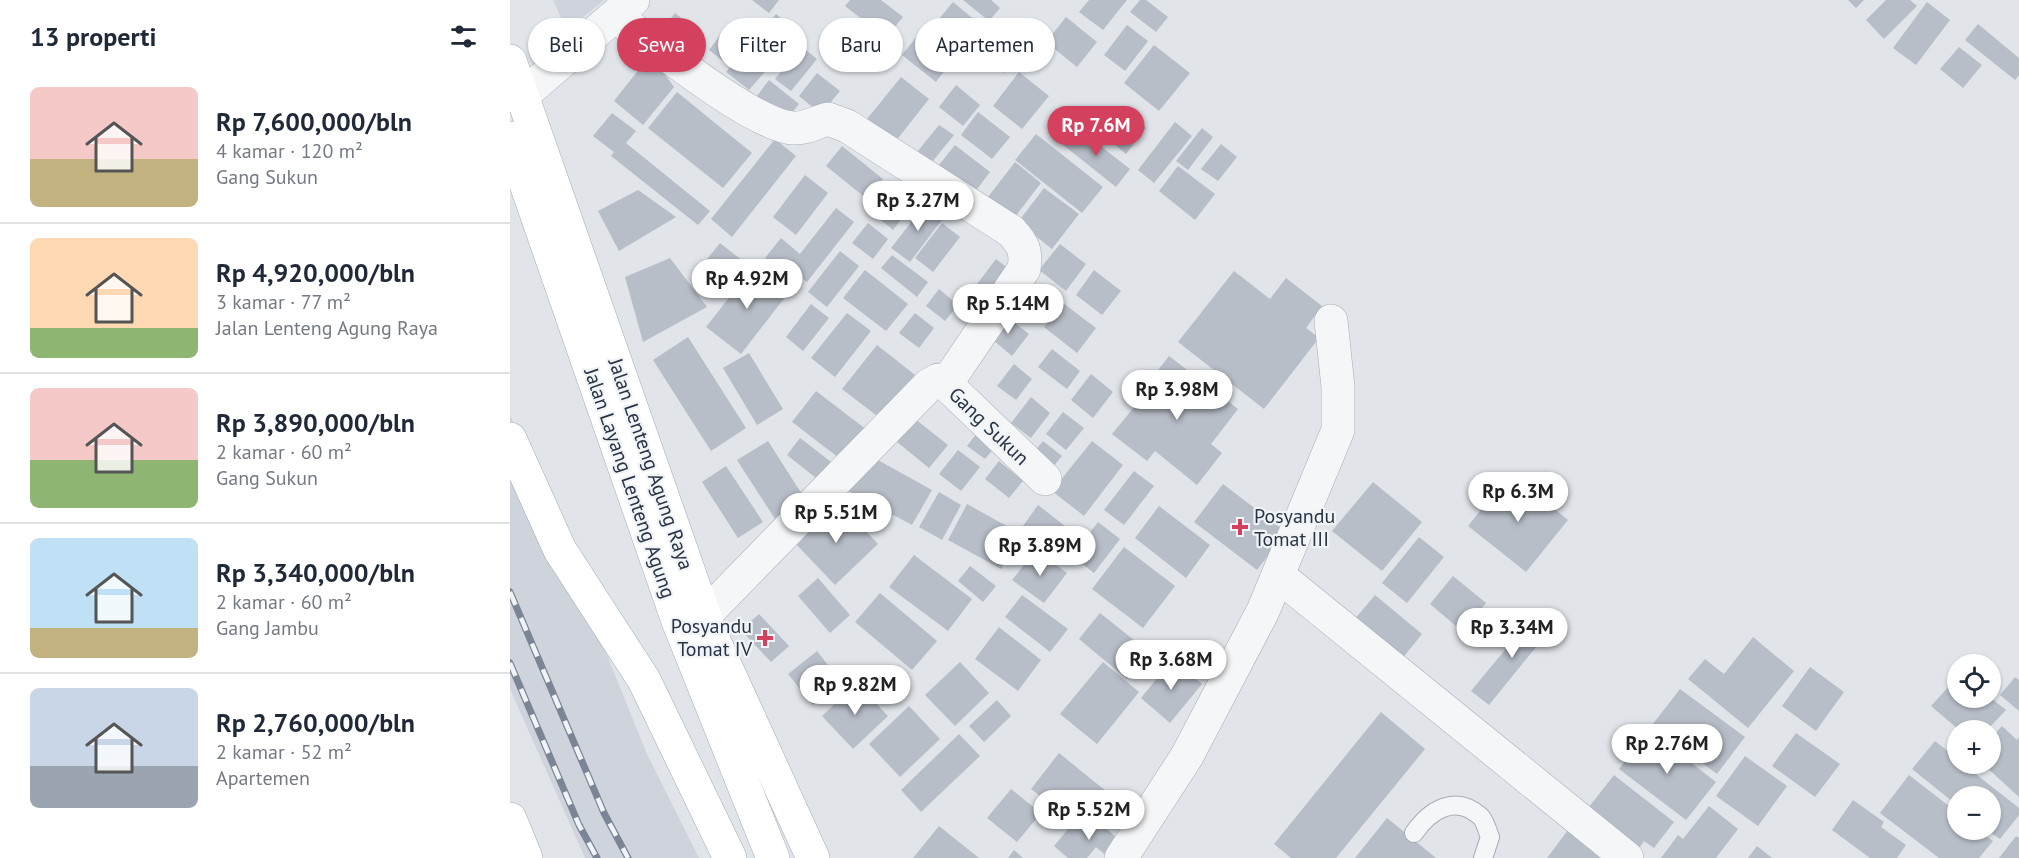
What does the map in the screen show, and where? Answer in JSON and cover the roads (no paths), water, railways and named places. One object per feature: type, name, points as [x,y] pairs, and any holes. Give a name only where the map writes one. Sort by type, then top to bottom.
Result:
[{"type":"main road","name":"Jalan Lenteng Agung Raya","points":[[510,61],[707,624],[813,858]]},
{"type":"main road","name":"Jalan Layang Lenteng Agung","points":[[510,138],[678,621],[773,858]]},
{"type":"main road","points":[[510,439],[560,550],[644,680],[730,858]]},
{"type":"main road","points":[[510,819],[526,858]]},
{"type":"street","points":[[522,96],[624,8],[731,99],[763,118],[793,128],[805,128],[828,119],[847,126],[1011,231],[1022,243],[1027,255],[1024,269],[946,384]]},
{"type":"street","points":[[1121,858],[1188,756],[1279,576],[1338,430],[1338,387],[1331,321]]},
{"type":"street","name":"Gang Sukun","points":[[707,624],[928,385],[938,380],[946,384],[1045,479]]},
{"type":"street","points":[[1279,576],[1627,858]]},
{"type":"lane","points":[[1414,833],[1420,824],[1441,806],[1463,806],[1481,817],[1490,837],[1483,858]]},
{"type":"railway","points":[[510,592],[604,813],[628,858]]},
{"type":"railway","points":[[510,663],[579,825],[597,858]]},
{"type":"place","name":"Posyandu Tomat III","points":[[1240,527]]},
{"type":"place","name":"Posyandu Tomat IV","points":[[765,638]]}]
